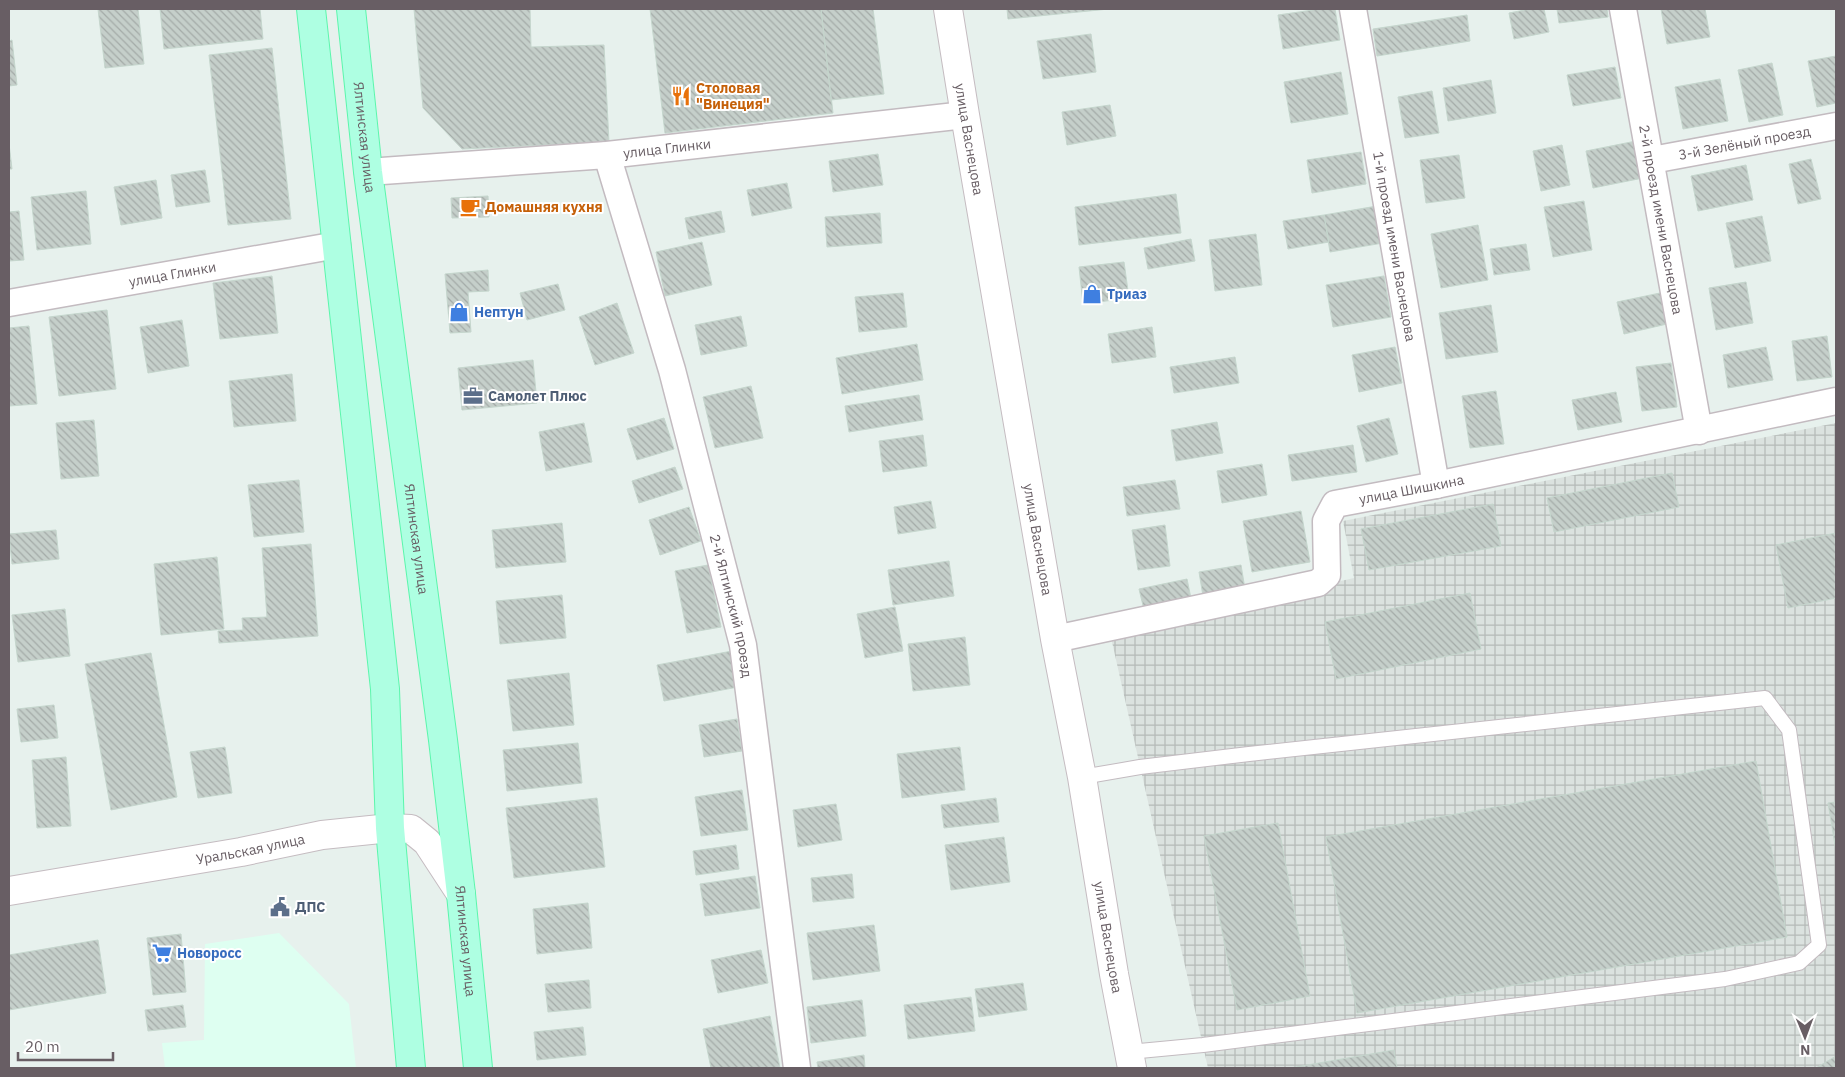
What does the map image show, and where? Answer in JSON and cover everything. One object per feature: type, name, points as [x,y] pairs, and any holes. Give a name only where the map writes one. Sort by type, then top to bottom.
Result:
[{"type":"main road","points":[[311,9],[384,689],[390,828],[411,1068]]},
{"type":"main road","name":"Ялтинская улица","points":[[351,9],[368,172],[443,740],[461,894],[478,1068]]},
{"type":"street","name":"улица Васнецова","points":[[948,9],[1055,640],[1082,777],[1130,1060]]},
{"type":"street","name":"1-й проезд имени Васнецова","points":[[1353,9],[1436,485]]},
{"type":"street","name":"2-й проезд имени Васнецова","points":[[1623,9],[1652,160],[1699,431]]},
{"type":"street","name":"улица Глинки","points":[[368,172],[606,155],[965,115]]},
{"type":"street","name":"3-й Зелёный проезд","points":[[1652,160],[1836,126]]},
{"type":"street","name":"2-й Ялтинский проезд","points":[[606,155],[672,370],[743,645],[797,1068]]},
{"type":"street","name":"улица Глинки","points":[[9,302],[337,245]]},
{"type":"street","name":"улица Шишкина","points":[[1055,640],[1318,583],[1327,575],[1326,521],[1335,504],[1699,431],[1836,401]]},
{"type":"street","name":"Уральская улица","points":[[9,891],[241,852],[322,835],[390,828],[411,829],[427,842],[461,894]]},
{"type":"lane","points":[[1082,777],[1140,767],[1239,755],[1765,698],[1789,730],[1819,945],[1799,963],[1725,979],[1203,1045],[1130,1060]]},
{"type":"shaded area","points":[[1836,423],[1836,1068],[1208,1068],[1110,633],[1354,578],[1343,521]]},
{"type":"shaded area","points":[[279,933],[349,1004],[356,1068],[165,1068],[162,1043],[204,1040],[205,944]]},
{"type":"building","points":[[98,9],[138,9],[144,64],[105,68]]},
{"type":"building","points":[[160,9],[260,9],[263,39],[164,49]]},
{"type":"building","points":[[414,9],[530,9],[531,47],[604,45],[609,142],[462,149],[423,108]]},
{"type":"building","points":[[650,9],[821,9],[833,113],[665,133]]},
{"type":"building","points":[[821,9],[873,9],[884,94],[831,100]]},
{"type":"building","points":[[1007,9],[1109,9],[1008,19]]},
{"type":"building","points":[[1320,9],[1335,9],[1340,40],[1283,49],[1278,15]]},
{"type":"building","points":[[1530,9],[1544,9],[1549,32],[1514,39],[1509,13]]},
{"type":"building","points":[[1557,9],[1607,9],[1608,17],[1559,23]]},
{"type":"building","points":[[1661,9],[1705,9],[1710,37],[1667,44]]},
{"type":"building","points":[[1467,15],[1470,41],[1377,56],[1373,29]]},
{"type":"building","points":[[1091,34],[1096,72],[1043,79],[1037,41]]},
{"type":"building","points":[[12,40],[17,85],[9,86],[9,41]]},
{"type":"building","points":[[272,48],[291,219],[228,225],[209,55]]},
{"type":"building","points":[[1836,56],[1836,103],[1817,107],[1808,61]]},
{"type":"building","points":[[1772,63],[1783,115],[1749,122],[1738,70]]},
{"type":"building","points":[[1615,67],[1621,98],[1573,106],[1567,75]]},
{"type":"building","points":[[1341,72],[1348,114],[1291,123],[1284,82]]},
{"type":"building","points":[[1720,79],[1728,121],[1683,129],[1675,87]]},
{"type":"building","points":[[1491,80],[1496,113],[1448,121],[1443,88]]},
{"type":"building","points":[[1432,91],[1439,133],[1405,138],[1398,97]]},
{"type":"building","points":[[1110,105],[1116,136],[1067,145],[1062,112]]},
{"type":"building","points":[[1641,140],[1648,177],[1593,188],[1586,151]]},
{"type":"building","points":[[9,144],[12,169],[9,169]]},
{"type":"building","points":[[1562,145],[1570,185],[1541,191],[1533,151]]},
{"type":"building","points":[[1361,152],[1366,184],[1312,193],[1307,160]]},
{"type":"building","points":[[878,154],[883,185],[833,192],[829,161]]},
{"type":"building","points":[[1459,155],[1465,198],[1426,203],[1420,160]]},
{"type":"building","points":[[1811,159],[1821,199],[1798,204],[1789,164]]},
{"type":"building","points":[[1746,165],[1753,200],[1698,211],[1691,176]]},
{"type":"building","points":[[205,170],[210,202],[176,207],[171,175]]},
{"type":"building","points":[[156,180],[162,218],[121,225],[114,187]]},
{"type":"building","points":[[787,183],[792,208],[752,216],[747,190]]},
{"type":"building","points":[[86,191],[91,244],[37,250],[31,197]]},
{"type":"building","points":[[1176,194],[1181,233],[1079,245],[1075,207]]},
{"type":"building","name":"Домашняя кухня","points":[[488,196],[489,217],[452,218],[451,198]]},
{"type":"building","points":[[1584,201],[1592,250],[1553,257],[1544,207]]},
{"type":"building","points":[[1377,206],[1383,243],[1330,252],[1324,215]]},
{"type":"building","points":[[19,211],[24,260],[9,261],[9,212]]},
{"type":"building","points":[[721,211],[725,232],[689,239],[685,218]]},
{"type":"building","points":[[880,213],[882,243],[827,247],[825,217]]},
{"type":"building","points":[[1324,215],[1329,242],[1288,249],[1283,221]]},
{"type":"building","points":[[1762,216],[1771,261],[1735,268],[1726,223]]},
{"type":"building","points":[[1478,225],[1488,280],[1441,288],[1431,234]]},
{"type":"building","points":[[1256,234],[1262,285],[1215,291],[1209,240]]},
{"type":"building","points":[[1191,239],[1195,261],[1148,269],[1144,248]]},
{"type":"building","points":[[702,242],[712,285],[665,296],[656,252]]},
{"type":"building","points":[[1526,244],[1530,270],[1494,275],[1490,249]]},
{"type":"building","points":[[1124,262],[1129,298],[1083,304],[1079,267]]},
{"type":"building","name":"Нептун","points":[[488,270],[489,291],[468,292],[471,332],[450,333],[445,274]]},
{"type":"building","points":[[272,276],[278,333],[220,339],[213,283]]},
{"type":"building","points":[[1384,276],[1391,317],[1333,327],[1326,285]]},
{"type":"building","points":[[1746,282],[1753,323],[1716,330],[1709,288]]},
{"type":"building","points":[[558,284],[565,310],[527,320],[520,293]]},
{"type":"building","points":[[903,293],[907,327],[859,332],[855,297]]},
{"type":"building","points":[[1660,293],[1667,324],[1624,334],[1617,302]]},
{"type":"building","points":[[617,303],[634,353],[595,365],[579,317]]},
{"type":"building","points":[[1491,305],[1498,352],[1446,359],[1439,313]]},
{"type":"building","points":[[107,310],[116,389],[59,396],[49,317]]},
{"type":"building","points":[[741,316],[747,346],[701,355],[695,325]]},
{"type":"building","points":[[182,320],[189,366],[148,373],[140,327]]},
{"type":"building","points":[[29,326],[37,404],[9,406],[9,328]]},
{"type":"building","points":[[1152,327],[1156,357],[1112,363],[1108,334]]},
{"type":"building","points":[[1827,336],[1832,377],[1797,381],[1792,341]]},
{"type":"building","points":[[917,344],[923,380],[842,394],[836,358]]},
{"type":"building","points":[[1395,347],[1402,383],[1359,392],[1352,355]]},
{"type":"building","points":[[1766,347],[1773,380],[1728,388],[1723,355]]},
{"type":"building","points":[[1235,357],[1239,383],[1174,393],[1170,367]]},
{"type":"building","points":[[533,360],[537,403],[462,410],[458,368]]},
{"type":"building","points":[[1671,363],[1677,407],[1642,411],[1636,367]]},
{"type":"building","points":[[292,374],[296,421],[234,427],[229,381]]},
{"type":"building","points":[[751,386],[763,438],[715,448],[703,397]]},
{"type":"building","points":[[1496,391],[1504,444],[1470,448],[1462,396]]},
{"type":"building","points":[[1616,392],[1622,422],[1578,430],[1572,400]]},
{"type":"building","points":[[919,395],[923,420],[849,432],[845,406]]},
{"type":"building","points":[[664,418],[674,449],[637,460],[627,429]]},
{"type":"building","points":[[1389,418],[1398,454],[1366,462],[1357,426]]},
{"type":"building","points":[[94,420],[99,476],[61,479],[56,423]]},
{"type":"building","points":[[1217,422],[1223,453],[1176,461],[1171,430]]},
{"type":"building","points":[[584,423],[592,462],[546,471],[539,432]]},
{"type":"building","points":[[923,435],[927,466],[883,472],[879,441]]},
{"type":"building","points":[[1353,445],[1357,472],[1292,481],[1288,455]]},
{"type":"building","points":[[1262,464],[1267,495],[1222,503],[1217,471]]},
{"type":"building","points":[[675,467],[683,489],[639,503],[632,481]]},
{"type":"building","points":[[1672,473],[1679,507],[1554,532],[1547,498]]},
{"type":"building","points":[[299,480],[304,532],[254,537],[248,485]]},
{"type":"building","points":[[1175,480],[1180,509],[1127,516],[1123,487]]},
{"type":"building","points":[[931,501],[936,528],[898,534],[894,507]]},
{"type":"building","points":[[1493,504],[1501,546],[1369,570],[1361,529]]},
{"type":"building","points":[[689,507],[701,541],[660,555],[649,520]]},
{"type":"building","points":[[1301,511],[1310,562],[1252,572],[1243,521]]},
{"type":"building","points":[[562,523],[566,562],[496,568],[492,530]]},
{"type":"building","points":[[1165,525],[1170,566],[1138,570],[1132,530]]},
{"type":"building","points":[[56,530],[59,559],[12,564],[9,534]]},
{"type":"building","points":[[1836,533],[1836,598],[1788,608],[1776,545]]},
{"type":"building","points":[[311,544],[318,636],[219,643],[218,631],[243,630],[242,618],[267,617],[262,548]]},
{"type":"building","points":[[217,557],[224,629],[161,635],[154,564]]},
{"type":"building","points":[[949,561],[954,596],[893,605],[888,570]]},
{"type":"building","points":[[708,565],[721,627],[687,633],[675,571]]},
{"type":"building","points":[[1241,565],[1246,595],[1204,602],[1199,572]]},
{"type":"building","points":[[1187,579],[1193,608],[1146,618],[1139,589]]},
{"type":"building","points":[[1470,593],[1481,649],[1336,679],[1325,622]]},
{"type":"building","points":[[562,595],[566,638],[500,644],[496,601]]},
{"type":"building","points":[[895,607],[903,651],[865,658],[857,614]]},
{"type":"building","points":[[65,609],[70,656],[18,662],[12,615]]},
{"type":"building","points":[[965,637],[970,685],[913,691],[908,644]]},
{"type":"building","points":[[732,651],[738,687],[664,701],[657,665]]},
{"type":"building","points":[[151,653],[177,797],[111,810],[85,664]]},
{"type":"building","points":[[569,673],[574,725],[513,731],[507,680]]},
{"type":"building","points":[[54,705],[58,738],[21,742],[17,709]]},
{"type":"building","points":[[737,719],[742,751],[704,757],[699,725]]},
{"type":"building","points":[[578,743],[582,783],[507,791],[503,750]]},
{"type":"building","points":[[225,747],[232,793],[198,798],[190,752]]},
{"type":"building","points":[[960,747],[965,790],[902,798],[897,754]]},
{"type":"building","points":[[66,757],[71,826],[37,828],[32,760]]},
{"type":"building","points":[[1756,761],[1787,937],[1357,1013],[1326,837]]},
{"type":"building","points":[[742,790],[748,830],[701,836],[695,797]]},
{"type":"building","points":[[597,798],[605,867],[514,878],[506,808]]},
{"type":"building","points":[[996,798],[999,822],[944,828],[941,805]]},
{"type":"building","points":[[1836,802],[1836,851],[1828,803]]},
{"type":"building","points":[[836,804],[842,840],[798,847],[793,810]]},
{"type":"building","points":[[1278,823],[1310,996],[1237,1010],[1204,836]]},
{"type":"building","points":[[1004,837],[1010,882],[951,890],[945,845]]},
{"type":"building","points":[[736,845],[739,869],[696,875],[693,851]]},
{"type":"building","points":[[852,874],[854,898],[813,902],[811,878]]},
{"type":"building","points":[[755,876],[760,908],[705,916],[700,884]]},
{"type":"building","name":"ДПС","points":[[278,902],[283,902],[286,908],[283,912],[277,912],[275,907]]},
{"type":"building","points":[[588,903],[592,948],[537,954],[533,909]]},
{"type":"building","points":[[874,925],[880,971],[813,980],[807,933]]},
{"type":"building","points":[[181,934],[186,992],[153,995],[147,938]]},
{"type":"building","points":[[98,940],[106,993],[9,1010],[9,955]]},
{"type":"building","points":[[761,950],[768,983],[718,993],[711,960]]},
{"type":"building","points":[[589,980],[591,1008],[548,1012],[545,984]]},
{"type":"building","points":[[1023,983],[1027,1010],[979,1017],[975,989]]},
{"type":"building","points":[[971,997],[975,1031],[908,1039],[904,1005]]},
{"type":"building","points":[[862,1000],[866,1036],[811,1043],[807,1007]]},
{"type":"building","points":[[183,1005],[186,1027],[148,1031],[145,1010]]},
{"type":"building","points":[[770,1016],[780,1068],[711,1068],[703,1029]]},
{"type":"building","points":[[583,1027],[586,1055],[537,1060],[534,1032]]},
{"type":"building","points":[[1394,1050],[1397,1068],[1290,1068]]},
{"type":"building","points":[[864,1055],[865,1068],[818,1068],[817,1062]]},
{"type":"building","points":[[1836,1056],[1836,1068],[1816,1068]]},
{"type":"place","name":"Столовая \"Винеция\"","points":[[681,96]]},
{"type":"place","name":"Домашняя кухня","points":[[470,207]]},
{"type":"place","name":"Триаз","points":[[1092,294]]},
{"type":"place","name":"Нептун","points":[[459,312]]},
{"type":"place","name":"Самолет Плюс","points":[[473,396]]},
{"type":"place","name":"ДПС","points":[[280,907]]},
{"type":"place","name":"Новоросс","points":[[162,953]]}]
